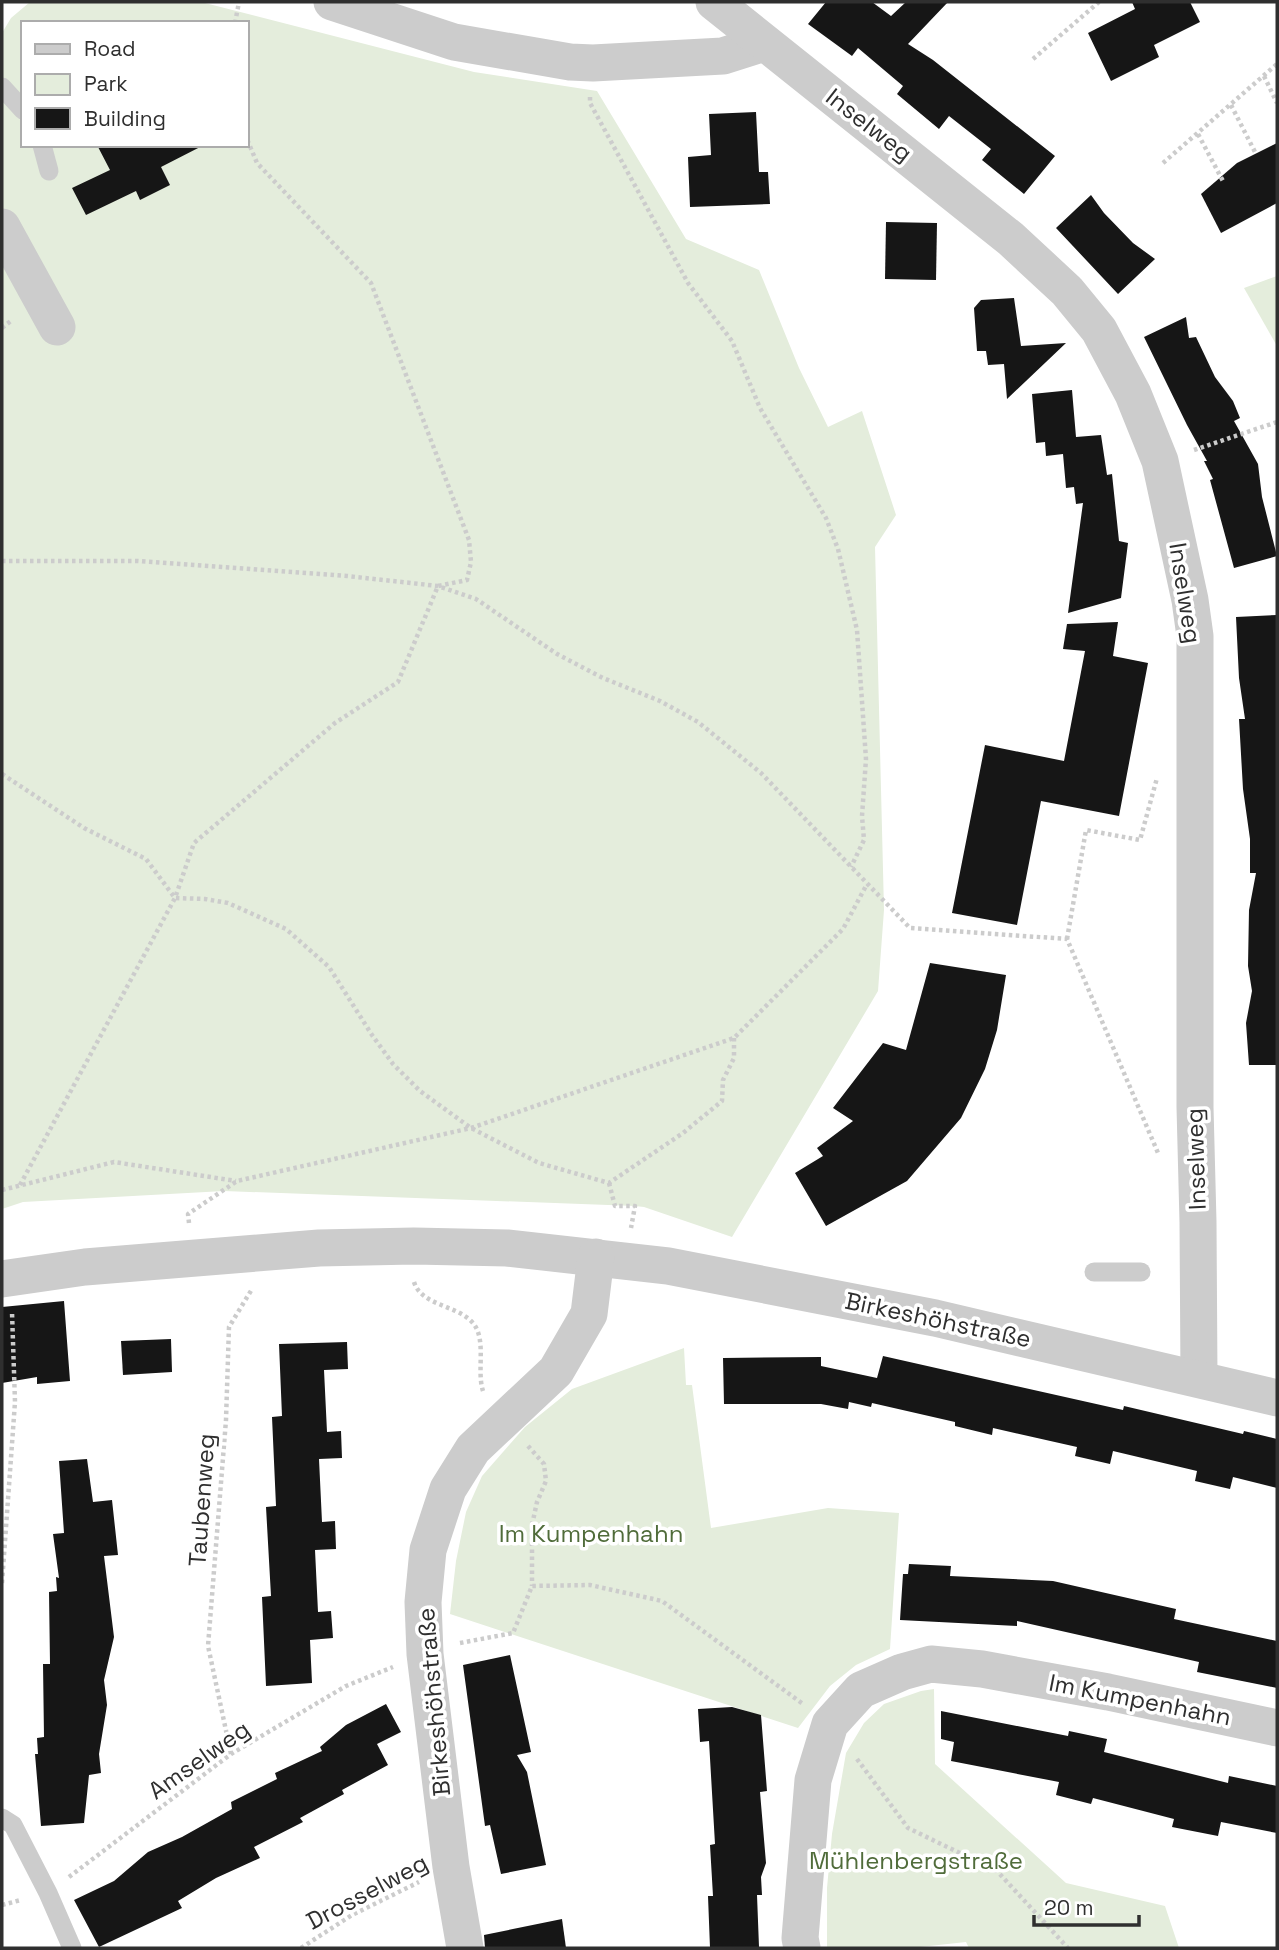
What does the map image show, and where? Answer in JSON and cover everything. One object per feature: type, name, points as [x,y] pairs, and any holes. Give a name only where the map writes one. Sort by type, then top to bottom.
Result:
[{"type":"street","points":[[332,2],[454,41],[570,62],[723,56],[764,43]]},
{"type":"street","name":"Inselweg","points":[[714,2],[975,209],[1067,291],[1099,330],[1133,394],[1160,461],[1190,600],[1195,636],[1194,1066],[1199,1378]]},
{"type":"street","points":[[2,227],[57,327]]},
{"type":"street","name":"Birkeshöhstraße","points":[[7,1277],[85,1267],[319,1248],[507,1248],[682,1269],[935,1318],[1277,1398]]},
{"type":"street","name":"Birkeshöhstraße","points":[[465,1948],[451,1867],[425,1654],[423,1602],[428,1550],[448,1489],[473,1449],[556,1371],[589,1314],[610,1259]]},
{"type":"street","name":"Im Kumpenhahn","points":[[802,1948],[800,1938],[813,1780],[830,1724],[861,1690],[902,1672],[931,1664],[982,1669],[1108,1692],[1277,1728]]},
{"type":"lane","points":[[2,87],[21,108]]},
{"type":"lane","points":[[43,147],[49,171]]},
{"type":"lane","points":[[1094,1272],[1142,1272]]},
{"type":"lane","points":[[2,1818],[13,1825],[48,1893],[72,1948]]},
{"type":"path","points":[[234,21],[239,2]]},
{"type":"path","points":[[1033,59],[1099,2]]},
{"type":"path","points":[[593,63],[590,103],[688,283],[732,341],[760,408],[826,517],[838,549],[857,629],[866,759],[862,816],[864,840],[851,867]]},
{"type":"path","points":[[1164,163],[1277,64]]},
{"type":"path","points":[[1264,76],[1277,103]]},
{"type":"path","points":[[1231,105],[1256,154]]},
{"type":"path","points":[[1198,134],[1224,183]]},
{"type":"path","points":[[248,141],[257,163],[371,284],[469,540],[471,562],[467,580],[438,586]]},
{"type":"path","points":[[1160,461],[1277,422]]},
{"type":"path","points":[[2,561],[138,561],[347,576],[438,586],[476,599],[557,654],[603,678],[660,701],[698,722],[761,772],[910,928],[1067,939]]},
{"type":"path","points":[[20,1185],[175,898],[194,843],[335,723],[398,682],[438,586]]},
{"type":"path","points":[[1158,1153],[1067,939],[1086,830],[1140,841],[1160,766]]},
{"type":"path","points":[[2,774],[84,828],[146,859],[175,898]]},
{"type":"path","points":[[193,1259],[188,1214],[237,1181],[471,1128],[734,1038],[843,929],[867,884]]},
{"type":"path","points":[[175,898],[228,903],[286,929],[329,967],[393,1064],[420,1091],[471,1128],[539,1163],[609,1183],[683,1133],[722,1101],[723,1080],[734,1058],[734,1038]]},
{"type":"path","points":[[2,1190],[114,1162],[237,1181]]},
{"type":"path","points":[[609,1183],[615,1206],[635,1206],[610,1259]]},
{"type":"path","name":"Taubenweg","points":[[231,1754],[208,1646],[226,1420],[229,1327],[254,1287],[264,1253]]},
{"type":"path","points":[[2,1584],[15,1402],[7,1277]]},
{"type":"path","name":"Amselweg","points":[[2,1905],[48,1893],[231,1754],[346,1686],[452,1645],[513,1633],[532,1586],[590,1585],[662,1601],[830,1724]]},
{"type":"path","points":[[830,1724],[886,1795],[908,1828],[997,1871],[1068,1948]]},
{"type":"path","name":"Drosselweg","points":[[301,1948],[352,1915],[451,1867]]},
{"type":"green space","points":[[30,2],[201,2],[474,72],[597,91],[686,239],[759,270],[799,368],[828,427],[862,411],[896,515],[875,547],[884,910],[878,991],[732,1237],[635,1206],[224,1191],[23,1202],[2,1209],[2,33],[11,18]]},
{"type":"green space","points":[[1277,276],[1277,346],[1244,288]]},
{"type":"green space","name":"Im Kumpenhahn","points":[[684,1348],[686,1385],[692,1385],[711,1528],[828,1508],[899,1513],[890,1649],[856,1665],[830,1686],[798,1728],[450,1614],[456,1561],[466,1512],[482,1476],[525,1427],[572,1389]]},
{"type":"green space","name":"Mühlenbergstraße","points":[[934,1689],[935,1764],[1066,1883],[1165,1906],[1179,1948],[969,1948],[966,1942],[911,1948],[827,1948],[827,1888],[832,1834],[846,1753],[864,1723],[884,1704]]},
{"type":"building","points":[[826,2],[872,2],[891,16],[906,2],[948,2],[908,44],[933,60],[1055,156],[1024,194],[982,160],[991,149],[949,116],[939,129],[897,94],[903,86],[858,48],[852,56],[808,24]]},
{"type":"building","points":[[1132,2],[1190,2],[1200,22],[1154,45],[1159,57],[1111,81],[1088,33],[1135,9]]},
{"type":"building","points":[[756,112],[759,172],[768,172],[770,204],[690,207],[688,157],[711,155],[709,114]]},
{"type":"building","points":[[1277,143],[1277,203],[1221,233],[1201,194],[1237,163]]},
{"type":"building","points":[[98,147],[200,147],[161,167],[170,185],[140,200],[136,191],[86,215],[72,188],[110,170]]},
{"type":"building","points":[[1091,195],[1133,243],[1155,259],[1118,294],[1056,228]]},
{"type":"building","points":[[886,222],[937,223],[936,280],[885,279]]},
{"type":"building","points":[[1014,298],[1021,346],[1066,343],[1007,399],[1004,364],[988,365],[986,351],[977,351],[974,308],[981,300]]},
{"type":"building","points":[[1186,317],[1189,338],[1196,337],[1215,377],[1233,401],[1240,418],[1234,421],[1258,464],[1262,497],[1277,556],[1234,568],[1210,480],[1213,479],[1204,461],[1207,461],[1144,337]]},
{"type":"building","points":[[1072,390],[1076,437],[1101,435],[1107,475],[1112,474],[1119,541],[1128,543],[1121,598],[1068,613],[1083,503],[1076,504],[1074,487],[1066,488],[1063,454],[1046,456],[1045,442],[1036,443],[1032,394]]},
{"type":"building","points":[[1277,615],[1277,1065],[1249,1065],[1246,1023],[1252,991],[1248,966],[1249,910],[1256,873],[1250,873],[1250,839],[1243,789],[1239,719],[1245,719],[1239,678],[1236,617]]},
{"type":"building","points":[[1118,622],[1113,656],[1148,663],[1119,816],[1041,801],[1017,925],[952,913],[985,745],[1064,761],[1085,651],[1063,649],[1067,624]]},
{"type":"building","points":[[930,963],[1006,975],[997,1030],[985,1069],[961,1118],[907,1181],[826,1226],[795,1173],[823,1156],[817,1148],[853,1121],[833,1108],[883,1043],[906,1050]]},
{"type":"building","points":[[64,1301],[70,1381],[37,1384],[37,1377],[2,1383],[2,1307]]},
{"type":"building","points":[[171,1339],[172,1372],[123,1375],[121,1341]]},
{"type":"building","points":[[347,1342],[348,1369],[324,1370],[327,1432],[341,1431],[342,1458],[319,1459],[322,1522],[335,1521],[336,1549],[315,1550],[318,1612],[331,1611],[333,1638],[310,1640],[312,1683],[266,1686],[262,1597],[271,1596],[266,1507],[276,1506],[272,1417],[282,1416],[279,1344]]},
{"type":"building","points":[[883,1356],[1123,1410],[1124,1406],[1243,1434],[1244,1431],[1277,1439],[1277,1488],[1233,1477],[1230,1489],[1195,1481],[1197,1471],[1113,1451],[1110,1464],[1075,1456],[1077,1447],[993,1428],[992,1435],[955,1426],[955,1422],[872,1403],[871,1407],[849,1402],[848,1409],[821,1404],[724,1404],[723,1358],[821,1357],[821,1366],[877,1378]]},
{"type":"building","points":[[87,1459],[93,1502],[112,1500],[118,1555],[104,1556],[114,1637],[104,1680],[107,1705],[99,1754],[101,1773],[89,1775],[84,1823],[41,1826],[35,1754],[38,1754],[37,1738],[44,1737],[43,1664],[50,1664],[49,1592],[57,1591],[56,1577],[59,1578],[53,1534],[64,1533],[59,1461]]},
{"type":"building","points":[[909,1564],[951,1566],[950,1576],[1053,1581],[1176,1609],[1174,1619],[1277,1641],[1277,1688],[1197,1672],[1199,1662],[1017,1621],[1017,1626],[900,1620],[903,1574],[908,1574]]},
{"type":"building","points":[[510,1655],[531,1752],[517,1755],[527,1772],[546,1865],[501,1874],[490,1825],[485,1826],[463,1665]]},
{"type":"building","points":[[386,1704],[401,1732],[377,1744],[388,1765],[342,1790],[344,1794],[300,1818],[303,1822],[254,1847],[260,1858],[216,1878],[178,1901],[182,1908],[99,1947],[74,1900],[114,1881],[148,1852],[182,1837],[232,1809],[231,1802],[277,1779],[275,1773],[322,1751],[320,1747],[346,1725]]},
{"type":"building","points":[[732,1707],[761,1715],[767,1791],[760,1792],[766,1863],[761,1877],[762,1895],[757,1895],[759,1947],[710,1948],[708,1896],[713,1896],[710,1845],[715,1844],[709,1741],[700,1742],[698,1709]]},
{"type":"building","points":[[941,1711],[1068,1736],[1069,1731],[1107,1739],[1104,1752],[1228,1783],[1229,1776],[1277,1786],[1277,1833],[1221,1822],[1218,1836],[1172,1827],[1174,1819],[1093,1798],[1091,1804],[1056,1795],[1059,1782],[951,1761],[954,1742],[941,1739]]},
{"type":"building","points":[[562,1919],[566,1948],[485,1948],[484,1935]]}]
